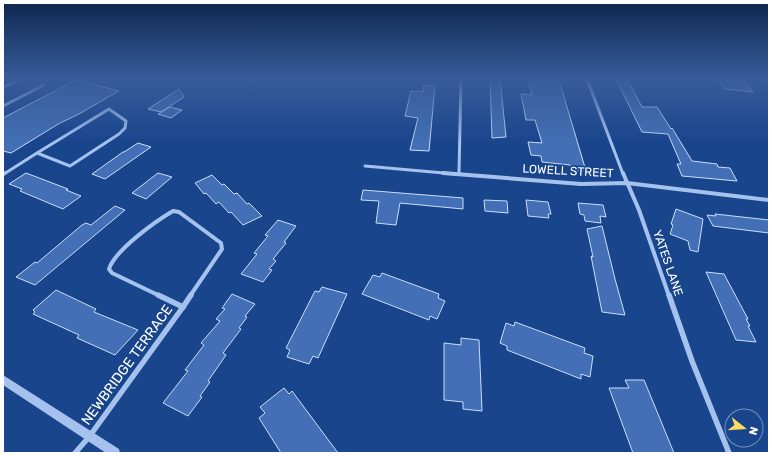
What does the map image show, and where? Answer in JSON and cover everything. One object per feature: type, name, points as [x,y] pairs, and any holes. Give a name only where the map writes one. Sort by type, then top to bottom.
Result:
[{"type":"street","points":[[3,106],[14,100]]},
{"type":"street","points":[[459,174],[461,100]]},
{"type":"street","name":"YATES LANE","points":[[596,100],[639,210],[689,354],[729,453]]},
{"type":"street","points":[[3,174],[36,153],[109,109],[126,121],[125,128],[119,134],[70,166],[36,153]]},
{"type":"street","name":"LOWELL STREET","points":[[365,166],[582,184],[628,183],[769,200]]},
{"type":"street","name":"NEWBRIDGE TERRACE","points":[[75,453],[89,437],[183,306],[222,249],[222,243],[179,212],[173,211],[158,220],[116,257],[110,263],[109,269],[112,273],[183,306]]},
{"type":"street","points":[[3,380],[115,453]]},
{"type":"building","points":[[37,100],[103,100],[60,123],[11,153],[3,151],[3,118]]},
{"type":"building","points":[[162,100],[179,100],[161,112],[148,109]]},
{"type":"building","points":[[409,100],[434,100],[429,151],[410,150],[418,118],[405,116]]},
{"type":"building","points":[[491,100],[502,100],[506,137],[492,138]]},
{"type":"building","points":[[522,100],[565,100],[586,171],[571,170],[570,165],[542,162],[541,156],[531,155],[528,142],[542,143],[535,120],[526,120]]},
{"type":"building","points":[[626,100],[638,100],[642,107],[657,107],[692,161],[717,164],[718,167],[730,168],[737,181],[682,176],[677,164],[681,164],[668,134],[642,132]]},
{"type":"building","points":[[170,107],[182,110],[171,118],[158,114]]},
{"type":"building","points":[[138,143],[151,147],[105,179],[92,174],[123,152]]},
{"type":"building","points":[[26,173],[68,189],[66,190],[81,196],[63,209],[20,191],[22,189],[9,184]]},
{"type":"building","points":[[158,173],[172,177],[146,199],[132,193]]},
{"type":"building","points":[[212,175],[234,194],[237,193],[247,204],[249,203],[262,216],[243,225],[219,202],[216,204],[206,193],[204,194],[195,183]]},
{"type":"building","points":[[363,190],[463,198],[463,209],[400,203],[396,225],[376,223],[379,201],[361,200]]},
{"type":"building","points":[[484,200],[507,201],[508,213],[485,211]]},
{"type":"building","points":[[526,200],[548,202],[551,214],[548,214],[549,218],[528,216]]},
{"type":"building","points":[[578,203],[603,205],[606,217],[600,216],[601,223],[585,221],[584,215],[580,214]]},
{"type":"building","points":[[115,206],[125,210],[35,285],[16,277],[35,262],[37,263],[82,225],[86,223],[91,225]]},
{"type":"building","points":[[676,209],[703,219],[698,252],[690,250],[688,241],[670,234],[673,225],[671,224]]},
{"type":"building","points":[[715,214],[769,220],[769,233],[713,226],[707,215],[716,216]]},
{"type":"building","points":[[278,220],[296,226],[284,242],[286,243],[273,259],[276,261],[269,269],[272,270],[263,282],[241,274],[257,254],[254,253],[268,236],[265,235]]},
{"type":"building","points":[[602,226],[625,315],[602,312],[587,229]]},
{"type":"building","points":[[706,272],[724,274],[748,319],[746,319],[750,326],[748,326],[756,342],[736,340]]},
{"type":"building","points":[[382,273],[439,294],[438,298],[445,301],[437,319],[430,316],[429,320],[362,294],[373,275],[380,277]]},
{"type":"building","points":[[322,287],[347,294],[318,358],[313,356],[309,364],[287,357],[290,350],[286,348],[315,291],[319,292]]},
{"type":"building","points":[[56,290],[96,309],[94,312],[138,330],[115,355],[77,338],[79,335],[33,314],[35,312],[33,310]]},
{"type":"building","points":[[232,294],[255,304],[245,316],[247,317],[239,328],[241,329],[223,353],[226,355],[208,381],[210,382],[200,396],[202,397],[188,416],[163,403],[188,371],[185,370],[204,345],[201,343],[220,321],[216,319],[225,309],[222,308]]},
{"type":"building","points":[[515,322],[585,348],[584,353],[593,356],[590,377],[581,374],[581,379],[507,350],[507,346],[500,343],[506,323],[514,326]]},
{"type":"building","points":[[461,338],[479,340],[482,411],[463,409],[463,402],[444,400],[444,343],[461,345]]},
{"type":"building","points":[[625,380],[644,380],[674,453],[633,453],[609,388],[629,388]]},
{"type":"building","points":[[284,388],[289,394],[292,391],[338,453],[281,453],[259,418],[265,413],[260,407]]}]
